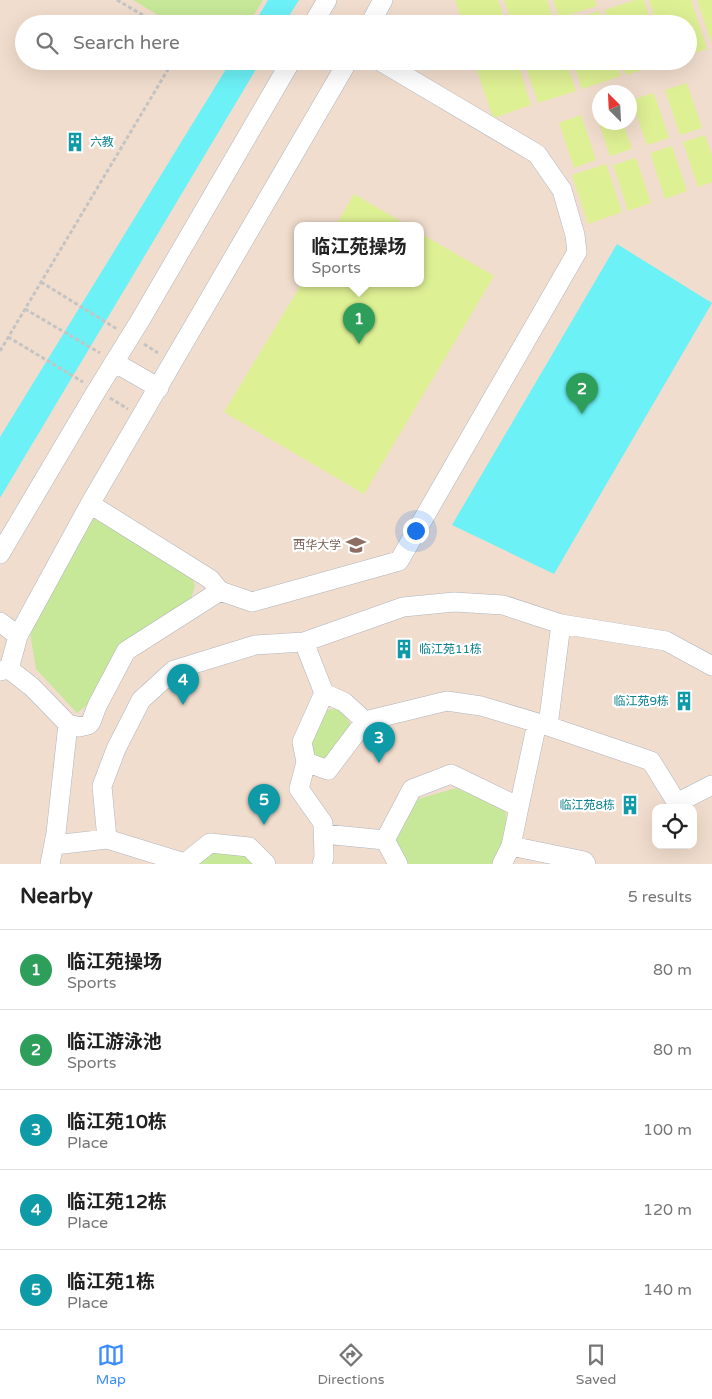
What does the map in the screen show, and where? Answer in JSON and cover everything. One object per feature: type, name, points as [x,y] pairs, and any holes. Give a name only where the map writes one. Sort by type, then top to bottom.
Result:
[{"type":"street","points":[[318,15],[327,0]]},
{"type":"street","points":[[374,15],[380,1]]},
{"type":"street","points":[[0,554],[141,319],[286,70]]},
{"type":"street","points":[[220,591],[126,651],[97,706],[91,722],[84,726],[74,727],[68,724],[32,687],[4,670],[18,636],[90,504],[343,70]]},
{"type":"street","points":[[90,504],[210,579],[220,591],[252,602],[399,561],[577,252],[575,235],[562,190],[537,154],[395,70]]},
{"type":"street","points":[[114,362],[159,388]]},
{"type":"street","points":[[107,839],[102,786],[116,749],[141,700],[174,670],[255,644],[304,642],[403,607],[454,602],[503,605],[561,624],[666,641],[712,666]]},
{"type":"street","points":[[0,622],[18,636]]},
{"type":"street","points":[[502,864],[511,846],[519,807],[542,724],[561,624]]},
{"type":"street","points":[[304,642],[324,693],[344,702],[365,721]]},
{"type":"street","points":[[322,864],[324,858],[323,823],[299,790],[306,762],[302,742],[324,693]]},
{"type":"street","points":[[306,762],[328,770],[365,721],[447,701],[481,706],[542,724],[651,761],[677,803],[712,785]]},
{"type":"street","points":[[50,864],[54,845],[68,724]]},
{"type":"street","points":[[385,840],[412,789],[451,774],[519,807]]},
{"type":"street","points":[[324,834],[385,840]]},
{"type":"street","points":[[54,845],[107,839],[185,864],[210,843],[249,847],[266,864]]},
{"type":"street","points":[[385,840],[398,864]]},
{"type":"street","points":[[511,846],[584,861],[586,864]]},
{"type":"path","points":[[117,0],[143,15]]},
{"type":"path","points":[[0,351],[168,70]]},
{"type":"path","points":[[41,282],[74,304],[113,326]]},
{"type":"path","points":[[25,309],[97,352]]},
{"type":"path","points":[[8,338],[79,380]]},
{"type":"shaded area","name":"西华大学","points":[[0,0],[712,0],[712,864],[0,864]]},
{"type":"green space","points":[[133,0],[263,0],[254,15],[158,15]]},
{"type":"green space","points":[[455,0],[498,0],[503,15],[460,15]]},
{"type":"green space","points":[[504,0],[547,0],[552,15],[509,15]]},
{"type":"green space","points":[[553,0],[595,0],[597,6],[568,15],[558,15]]},
{"type":"green space","points":[[635,0],[644,0],[648,15],[606,15],[605,10]]},
{"type":"green space","points":[[649,0],[691,0],[696,15],[653,15]]},
{"type":"green space","points":[[697,0],[712,0],[712,45]]},
{"type":"green space","points":[[599,11],[601,15],[586,15]]},
{"type":"green space","points":[[697,18],[707,49],[697,52]]},
{"type":"green space","points":[[477,70],[520,70],[531,105],[493,118]]},
{"type":"green space","points":[[527,70],[569,70],[576,91],[538,103]]},
{"type":"green space","points":[[576,70],[619,70],[621,76],[582,89]]},
{"type":"green space","points":[[624,70],[642,70],[626,75]]},
{"type":"green space","points":[[687,83],[702,128],[680,135],[665,90]]},
{"type":"green space","points":[[654,93],[669,138],[647,145],[637,117],[637,98]]},
{"type":"green space","points":[[581,115],[596,160],[574,168],[559,123]]},
{"type":"green space","points":[[601,130],[625,130],[632,149],[610,156]]},
{"type":"green space","points":[[705,135],[712,156],[712,182],[698,187],[683,142]]},
{"type":"green space","points":[[672,146],[687,191],[665,199],[650,153]]},
{"type":"green space","points":[[636,158],[651,203],[628,211],[613,165]]},
{"type":"green space","points":[[606,164],[622,212],[588,224],[572,175]]},
{"type":"green space","points":[[354,194],[402,222],[338,222]]},
{"type":"green space","points":[[424,235],[494,276],[364,494],[224,412],[300,287],[424,287]]},
{"type":"green space","points":[[93,518],[192,577],[195,586],[190,602],[123,645],[93,700],[77,713],[36,669],[29,627]]},
{"type":"green space","points":[[340,708],[351,725],[328,766],[310,758],[307,745],[324,711]]},
{"type":"green space","points":[[456,788],[505,810],[507,825],[505,838],[494,864],[403,864],[391,842],[418,799]]},
{"type":"green space","points":[[210,851],[253,857],[258,864],[200,864]]},
{"type":"water","points":[[268,0],[299,0],[290,15],[259,15]]},
{"type":"water","points":[[225,70],[256,70],[0,498],[0,437]]},
{"type":"water","points":[[617,244],[712,303],[554,574],[452,525]]},
{"type":"place","name":"六教","points":[[75,142]]},
{"type":"place","name":"临江苑操场","points":[[359,344]]},
{"type":"place","name":"临江游泳池","points":[[582,414]]},
{"type":"place","name":"西华大学","points":[[356,545]]},
{"type":"place","name":"临江苑11栋","points":[[404,649]]},
{"type":"place","name":"临江苑9栋","points":[[684,701]]},
{"type":"place","name":"临江苑12栋","points":[[183,705]]},
{"type":"place","name":"临江苑10栋","points":[[379,763]]},
{"type":"place","name":"临江苑8栋","points":[[630,805]]},
{"type":"place","name":"临江苑1栋","points":[[264,825]]}]
